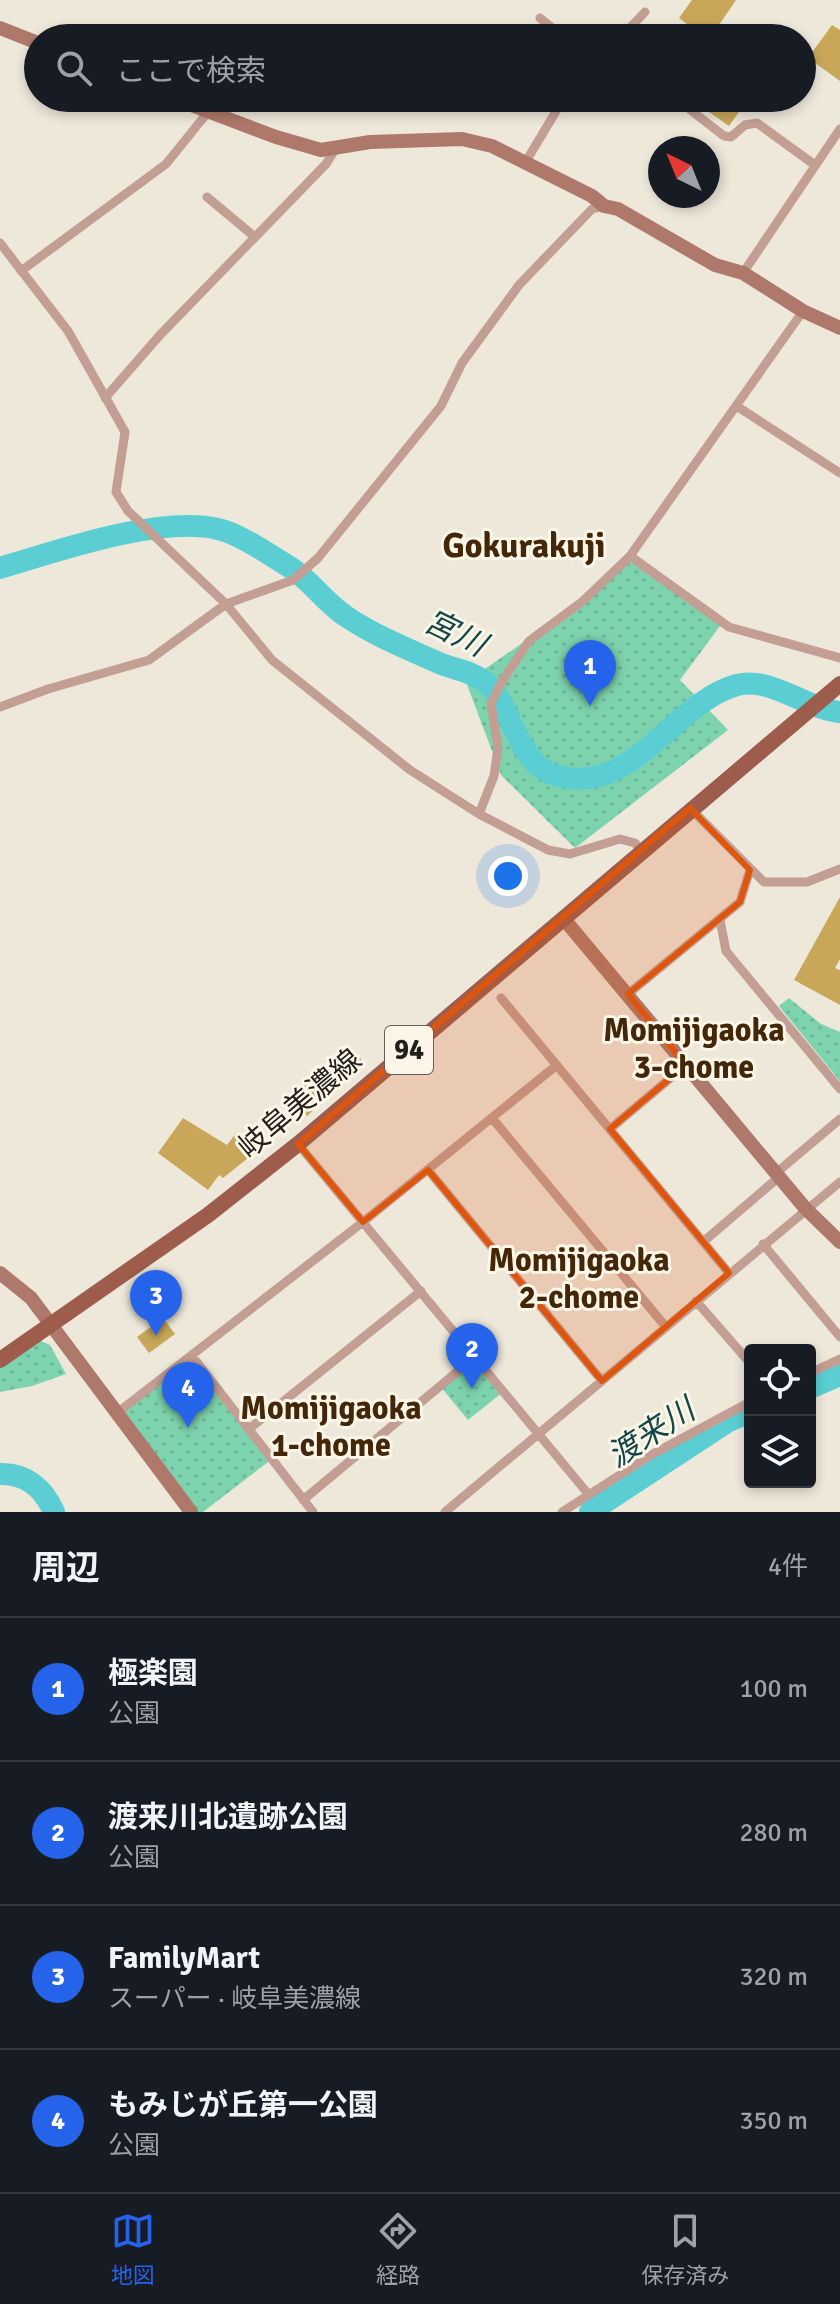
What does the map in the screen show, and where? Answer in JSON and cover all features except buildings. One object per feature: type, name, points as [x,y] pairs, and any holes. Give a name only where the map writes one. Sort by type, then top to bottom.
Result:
[{"type":"main road","name":"岐阜美濃線","points":[[0,1360],[208,1215],[298,1144],[690,808],[840,684]]},
{"type":"street","points":[[633,24],[645,12]]},
{"type":"street","points":[[540,18],[547,24]]},
{"type":"street","points":[[0,28],[24,37]]},
{"type":"street","points":[[21,271],[166,164],[181,150],[208,112],[304,147],[462,139],[492,146],[592,196],[604,206]]},
{"type":"street","points":[[525,163],[556,112]]},
{"type":"street","points":[[693,112],[724,136],[731,137],[745,125],[757,123],[815,165]]},
{"type":"street","points":[[743,273],[840,129]]},
{"type":"street","points":[[105,398],[326,164],[337,147]]},
{"type":"street","points":[[207,197],[255,237]]},
{"type":"street","points":[[0,707],[48,689],[149,660],[226,604],[293,580],[318,558],[441,406],[462,363],[519,285],[592,209],[604,206],[618,209],[715,265],[743,273],[803,311],[840,328]]},
{"type":"street","points":[[0,243],[68,331],[125,432],[116,492],[128,511],[226,604],[272,660],[410,770],[479,814],[548,850],[570,854],[620,839],[635,843],[642,852]]},
{"type":"street","points":[[479,814],[494,776],[498,748],[491,704],[501,683],[529,641],[614,574],[630,556],[803,311]]},
{"type":"street","points":[[738,407],[840,473]]},
{"type":"street","points":[[630,556],[696,607],[729,627],[840,658]]},
{"type":"street","points":[[690,808],[764,882],[807,882],[840,869]]},
{"type":"street","points":[[628,994],[740,902],[750,870]]},
{"type":"street","points":[[564,919],[805,1208],[840,1242]]},
{"type":"street","points":[[720,920],[726,951],[840,1089]]},
{"type":"street","points":[[501,998],[729,1273]]},
{"type":"street","points":[[117,1413],[363,1222],[557,1065]]},
{"type":"street","points":[[610,1129],[686,1065]]},
{"type":"street","points":[[492,1118],[666,1327]]},
{"type":"street","points":[[703,1242],[840,1119]]},
{"type":"street","points":[[298,1144],[589,1495]]},
{"type":"street","points":[[428,1170],[602,1381]]},
{"type":"street","points":[[445,1512],[805,1208],[840,1182]]},
{"type":"street","points":[[763,1244],[840,1337]]},
{"type":"street","points":[[0,1273],[31,1298],[191,1512]]},
{"type":"street","points":[[249,1429],[421,1291]]},
{"type":"street","points":[[696,1301],[744,1356]]},
{"type":"street","points":[[192,1356],[313,1512]]},
{"type":"street","points":[[303,1500],[475,1357]]},
{"type":"street","points":[[816,1370],[840,1359]]},
{"type":"street","points":[[562,1512],[651,1455],[744,1405]]},
{"type":"highlighted area","points":[[690,808],[750,870],[740,902],[628,994],[686,1065],[610,1129],[729,1273],[602,1381],[428,1170],[363,1222],[298,1144]]},
{"type":"green space","points":[[630,556],[723,622],[680,680],[728,730],[575,848],[501,775],[466,682],[583,601]]},
{"type":"green space","points":[[789,998],[821,1024],[840,1032],[840,1081],[779,1006]]},
{"type":"green space","points":[[25,1334],[50,1345],[66,1374],[32,1386],[0,1392],[0,1352]]},
{"type":"green space","points":[[192,1356],[272,1459],[203,1512],[191,1512],[117,1413]]},
{"type":"green space","points":[[475,1357],[503,1392],[468,1420],[440,1386]]},
{"type":"waterway","name":"宮川","points":[[0,568],[79,544],[139,531],[194,526],[227,532],[296,571],[339,611],[358,624],[484,681],[501,703],[531,759],[555,775],[582,779],[607,773],[630,762],[692,710],[714,695],[737,685],[763,685],[827,710],[840,712]]},
{"type":"waterway","name":"渡来川","points":[[816,1385],[840,1375]]},
{"type":"waterway","name":"渡来川","points":[[590,1512],[727,1422],[744,1415]]},
{"type":"waterway","name":"渡来川","points":[[0,1474],[18,1476],[33,1484],[54,1512]]},
{"type":"place","name":"極楽園","points":[[590,706]]},
{"type":"place","name":"FamilyMart","points":[[156,1336]]},
{"type":"place","name":"渡来川北遺跡公園","points":[[472,1389]]},
{"type":"place","name":"もみじが丘第一公園","points":[[188,1428]]},
{"type":"district","name":"Gokurakuji","points":[[524,546]]},
{"type":"district","name":"Momijigaoka 3-chome","points":[[694,1048]]},
{"type":"district","name":"Momijigaoka 2-chome","points":[[579,1278]]},
{"type":"district","name":"Momijigaoka 1-chome","points":[[331,1426]]}]
